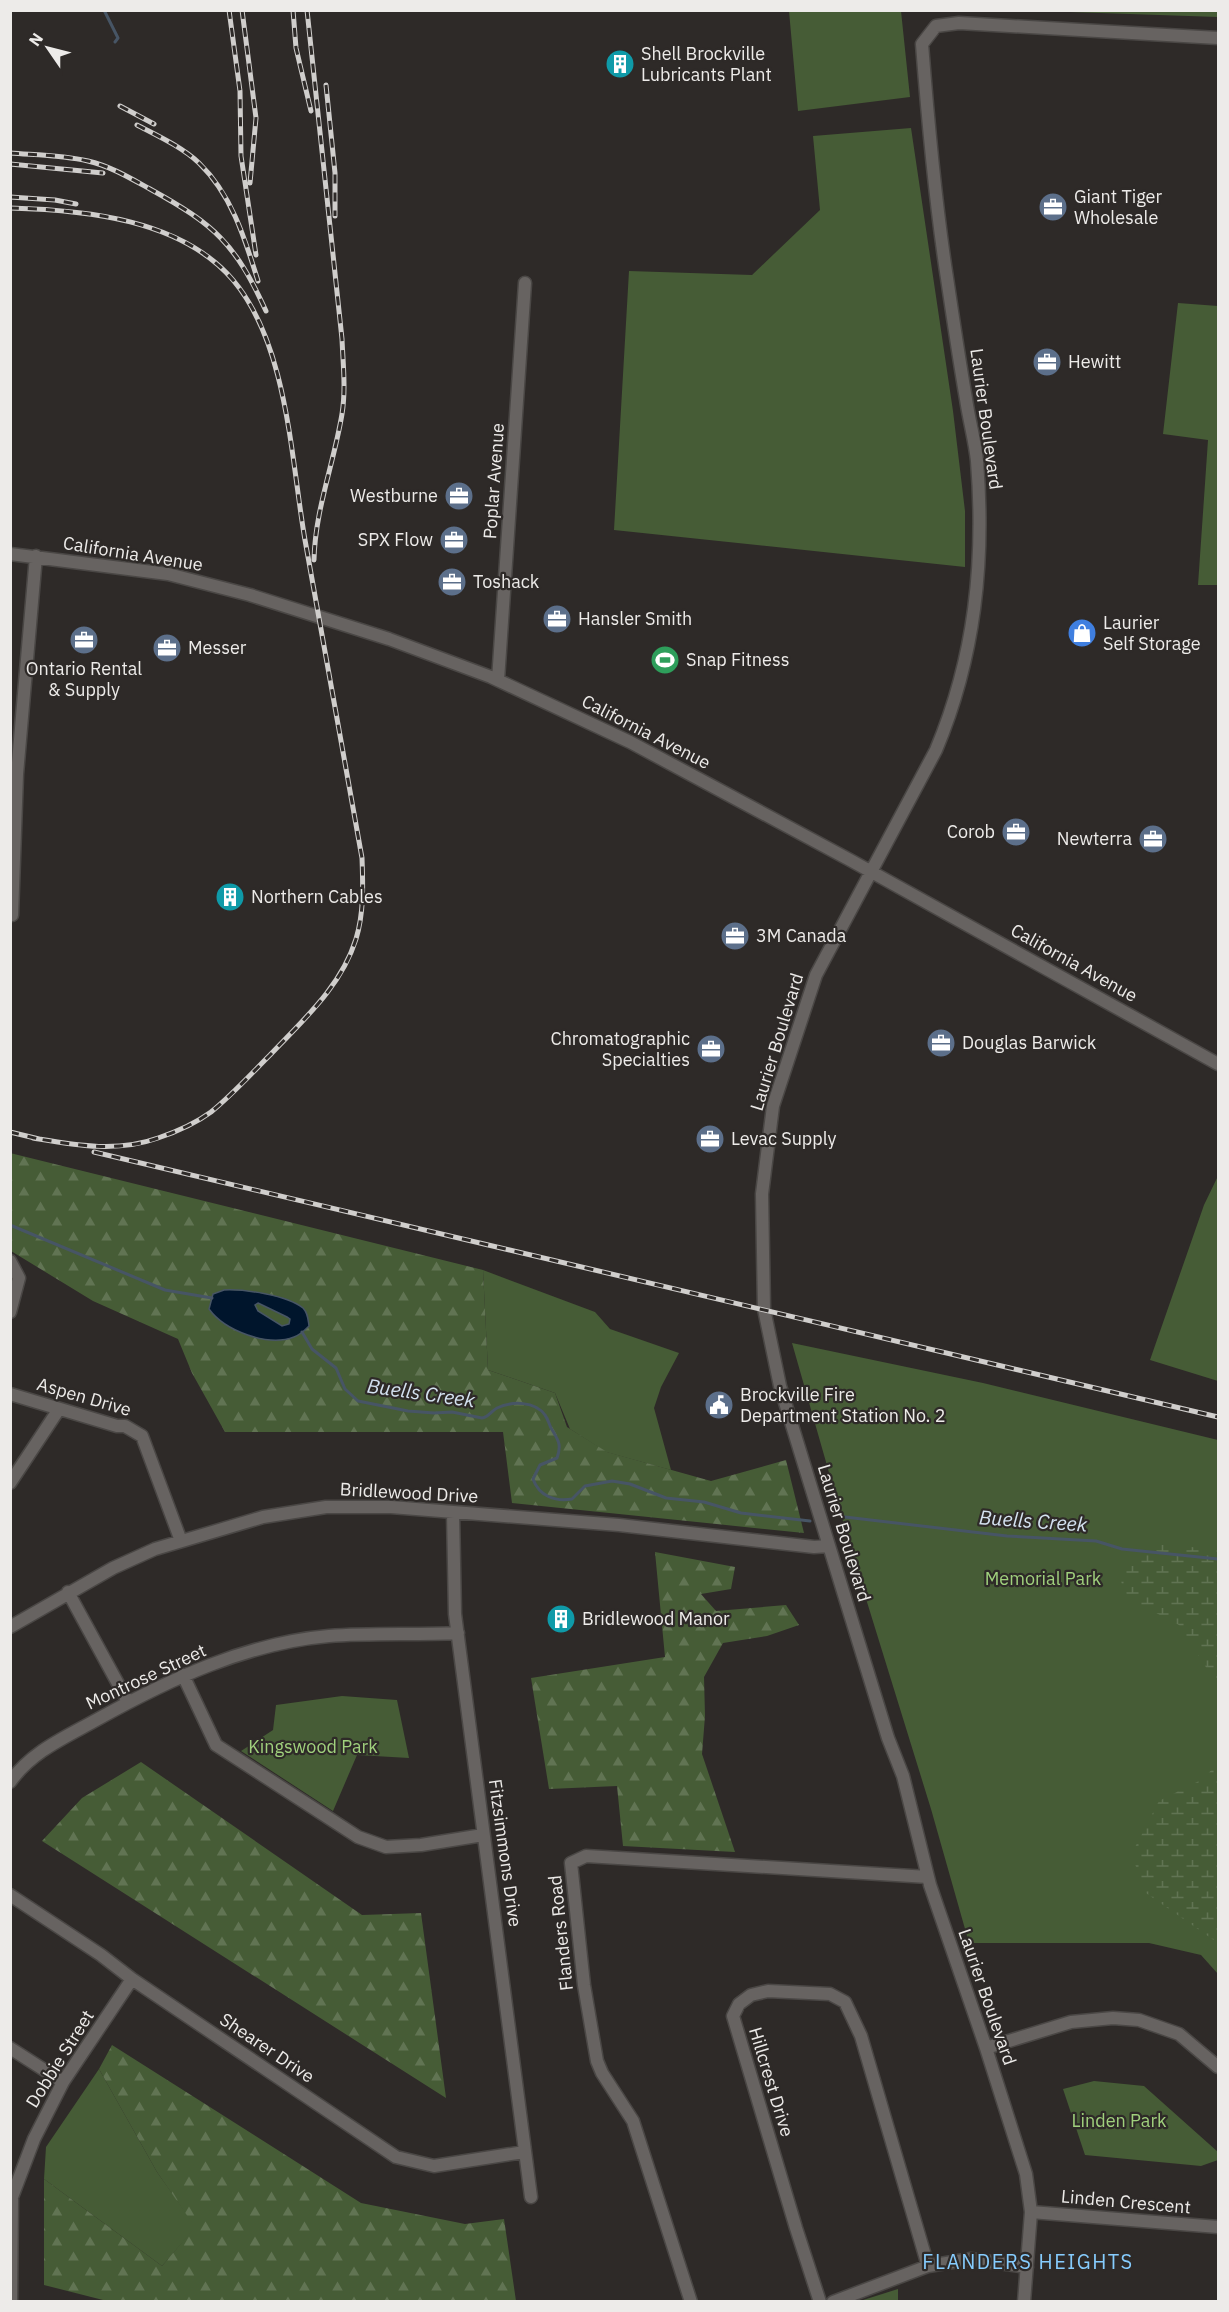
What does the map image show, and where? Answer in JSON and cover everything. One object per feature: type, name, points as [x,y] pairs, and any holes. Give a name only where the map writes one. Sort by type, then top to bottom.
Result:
[{"type":"street","name":"Laurier Boulevard","points":[[1024,2301],[1031,2212],[1026,2174],[928,1877],[903,1776],[888,1738],[780,1386],[764,1309],[762,1194],[772,1106],[813,985],[836,935],[936,750],[951,713],[977,597],[980,527],[977,459],[945,267],[927,114],[922,44],[936,26],[959,23],[1218,38]]},
{"type":"street","name":"Poplar Avenue","points":[[498,680],[525,283]]},
{"type":"street","name":"California Avenue","points":[[10,554],[168,574],[250,594],[389,639],[498,680],[630,742],[872,872],[1218,1064]]},
{"type":"street","points":[[12,915],[14,773],[36,556]]},
{"type":"street","points":[[10,1261],[19,1278],[10,1312]]},
{"type":"street","name":"Aspen Drive","points":[[10,1394],[125,1426],[142,1436],[181,1541]]},
{"type":"street","points":[[10,1483],[59,1409]]},
{"type":"street","name":"Bridlewood Drive","points":[[10,1627],[68,1592],[155,1549],[263,1517],[326,1507],[391,1507],[619,1525],[814,1547],[829,1546]]},
{"type":"street","name":"Fitzsimmons Drive","points":[[453,1513],[455,1614],[483,1835],[490,1867],[531,2197]]},
{"type":"street","points":[[68,1592],[128,1702]]},
{"type":"street","name":"Montrose Street","points":[[10,1782],[36,1754],[128,1702],[183,1675],[273,1645],[329,1636],[458,1633]]},
{"type":"street","points":[[183,1675],[216,1745],[358,1837],[386,1847],[421,1845],[483,1835]]},
{"type":"street","name":"Flanders Road","points":[[691,2301],[633,2121],[602,2073],[597,2061],[584,1984],[571,1863],[586,1856],[928,1877]]},
{"type":"street","name":"Shearer Drive","points":[[10,1895],[396,2157],[434,2166],[524,2152]]},
{"type":"street","name":"Dobbie Street","points":[[11,2301],[12,2197],[34,2139],[63,2082],[132,1979]]},
{"type":"street","name":"Hillcrest Drive","points":[[820,2301],[733,2016],[739,2004],[751,1995],[768,1992],[830,1994],[845,2002],[861,2036],[928,2266]]},
{"type":"street","points":[[986,2048],[1071,2022],[1113,2018],[1139,2020],[1179,2034],[1218,2067]]},
{"type":"street","points":[[10,2048],[63,2082]]},
{"type":"street","name":"Linden Crescent","points":[[1031,2212],[1218,2227]]},
{"type":"street","points":[[832,2301],[928,2266],[971,2259],[1027,2267]]},
{"type":"green space","points":[[1041,10],[1218,10],[1218,17],[1041,11]]},
{"type":"green space","points":[[789,11],[901,11],[910,97],[798,111]]},
{"type":"green space","points":[[911,128],[953,411],[965,511],[965,567],[614,530],[629,271],[752,275],[820,210],[813,136]]},
{"type":"green space","points":[[1178,303],[1218,306],[1218,585],[1198,585],[1208,440],[1163,434]]},
{"type":"green space","points":[[10,1153],[483,1270],[488,1370],[555,1393],[567,1427],[607,1452],[711,1481],[786,1460],[804,1533],[512,1503],[503,1432],[225,1432],[192,1373],[178,1339],[93,1301],[11,1251]]},
{"type":"green space","points":[[1218,1176],[1218,1381],[1150,1360],[1204,1205]]},
{"type":"green space","points":[[483,1270],[595,1312],[610,1329],[679,1353],[661,1387],[654,1408],[671,1470],[606,1452],[570,1429],[555,1393],[488,1370]]},
{"type":"green space","name":"Memorial Park","points":[[792,1343],[983,1383],[1218,1440],[1218,1974],[1201,1955],[1149,1943],[969,1943],[931,1809],[854,1560]]},
{"type":"green space","points":[[1146,1542],[1218,1550],[1218,1686],[1179,1625],[1139,1604],[1123,1591],[1119,1568]]},
{"type":"green space","points":[[655,1552],[735,1567],[731,1589],[701,1594],[716,1611],[786,1605],[799,1625],[767,1636],[723,1643],[704,1677],[705,1716],[702,1754],[735,1852],[623,1846],[617,1786],[549,1789],[531,1678],[665,1657]]},
{"type":"green space","name":"Kingswood Park","points":[[342,1696],[397,1700],[409,1758],[357,1755],[333,1811],[241,1751],[273,1730],[276,1705]]},
{"type":"green space","points":[[141,1762],[362,1915],[421,1913],[446,2098],[42,1841],[82,1798]]},
{"type":"green space","points":[[1218,1764],[1218,1943],[1143,1891],[1132,1853],[1159,1801],[1201,1780]]},
{"type":"green space","points":[[112,2045],[361,2203],[465,2224],[504,2219],[516,2301],[107,2301],[44,2285],[44,2179],[162,2266],[195,2227],[157,2172],[99,2069]]},
{"type":"green space","points":[[99,2069],[157,2172],[196,2227],[162,2266],[44,2179],[46,2147]]},
{"type":"green space","name":"Linden Park","points":[[1094,2081],[1144,2086],[1218,2152],[1218,2160],[1201,2166],[1085,2155],[1063,2089]]},
{"type":"green space","points":[[898,2289],[898,2301],[860,2301]]},
{"type":"water","points":[[224,1290],[243,1291],[265,1294],[296,1303],[305,1310],[309,1326],[298,1335],[284,1340],[248,1335],[225,1324],[209,1309],[213,1294]],"holes":[[[258,1303],[290,1319],[289,1324],[282,1326],[258,1311],[255,1305]]]},
{"type":"waterway","points":[[104,10],[118,38],[115,42]]},
{"type":"waterway","points":[[10,1225],[165,1290],[212,1298]]},
{"type":"waterway","name":"Buells Creek","points":[[302,1332],[312,1349],[336,1368],[345,1389],[358,1401],[408,1411],[452,1412],[482,1418],[497,1408],[516,1403],[541,1410],[559,1446],[557,1458],[540,1465],[533,1479],[539,1490],[548,1496],[560,1500],[572,1499],[585,1486],[612,1481],[630,1484],[666,1498],[704,1502],[741,1513],[810,1521]]},
{"type":"waterway","name":"Buells Creek","points":[[845,1517],[1007,1536],[1096,1541],[1122,1549],[1218,1559]]},
{"type":"railway","points":[[229,10],[240,91],[241,156],[256,255]]},
{"type":"railway","points":[[242,10],[256,118],[250,183]]},
{"type":"railway","points":[[293,10],[296,48],[311,111]]},
{"type":"railway","points":[[307,10],[342,339],[344,386],[339,432],[321,505],[314,560]]},
{"type":"railway","points":[[326,85],[335,173],[335,216]]},
{"type":"railway","points":[[120,106],[154,124]]},
{"type":"railway","points":[[137,125],[185,152],[210,176],[229,203],[236,218],[258,281]]},
{"type":"railway","points":[[10,153],[96,163],[120,173],[172,202],[207,225],[221,238],[244,268],[266,311]]},
{"type":"railway","points":[[10,164],[103,173]]},
{"type":"railway","points":[[10,197],[76,204]]},
{"type":"railway","points":[[10,208],[100,216],[159,231],[187,243],[212,259],[233,280],[251,307],[265,337],[284,404],[305,540],[362,858],[359,929],[341,972],[308,1016],[211,1112],[172,1133],[142,1143],[96,1146],[33,1138]]},
{"type":"railway","points":[[10,1132],[39,1139]]},
{"type":"railway","points":[[94,1152],[1218,1417]]},
{"type":"place","name":"Shell Brockville Lubricants Plant","points":[[620,64]]},
{"type":"place","name":"Giant Tiger Wholesale","points":[[1053,207]]},
{"type":"place","name":"Hewitt","points":[[1047,362]]},
{"type":"place","name":"Westburne","points":[[459,496]]},
{"type":"place","name":"SPX Flow","points":[[454,540]]},
{"type":"place","name":"Toshack","points":[[452,582]]},
{"type":"place","name":"Hansler Smith","points":[[557,619]]},
{"type":"place","name":"Laurier Self Storage","points":[[1082,633]]},
{"type":"place","name":"Ontario Rental & Supply","points":[[84,640]]},
{"type":"place","name":"Messer","points":[[167,648]]},
{"type":"place","name":"Snap Fitness","points":[[665,660]]},
{"type":"place","name":"Corob","points":[[1016,832]]},
{"type":"place","name":"Newterra","points":[[1153,839]]},
{"type":"place","name":"Northern Cables","points":[[230,897]]},
{"type":"place","name":"3M Canada","points":[[735,936]]},
{"type":"place","name":"Douglas Barwick","points":[[941,1043]]},
{"type":"place","name":"Chromatographic Specialties","points":[[711,1049]]},
{"type":"place","name":"Levac Supply","points":[[710,1139]]},
{"type":"place","name":"Brockville Fire Department Station No. 2","points":[[719,1405]]},
{"type":"place","name":"Bridlewood Manor","points":[[561,1619]]},
{"type":"district","name":"FLANDERS HEIGHTS","points":[[1028,2262]]}]
